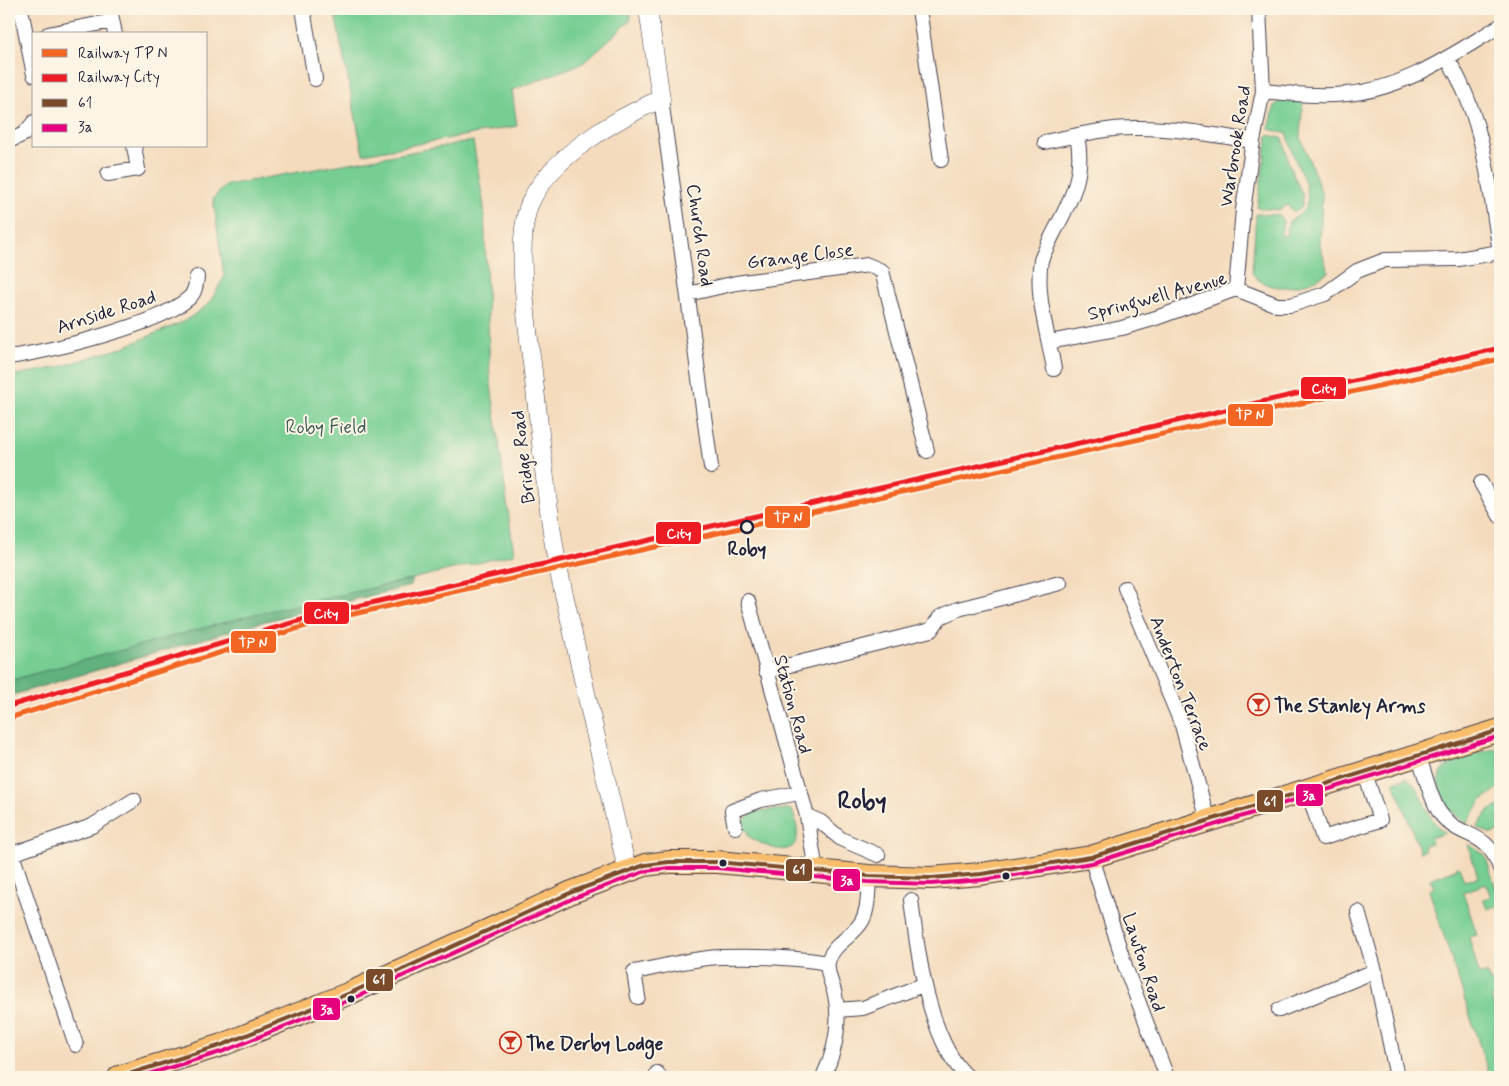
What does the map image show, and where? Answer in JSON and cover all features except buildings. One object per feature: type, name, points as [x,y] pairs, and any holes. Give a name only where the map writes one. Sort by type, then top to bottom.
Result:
[{"type":"main road","points":[[118,1077],[222,1045],[350,993],[627,869],[669,862],[717,862],[869,876],[931,878],[981,874],[1091,857],[1500,730]]},
{"type":"street","points":[[21,9],[30,37],[32,56]]},
{"type":"street","points":[[303,9],[315,79]]},
{"type":"street","name":"Church Road","points":[[648,9],[711,467]]},
{"type":"street","points":[[919,9],[941,160]]},
{"type":"street","name":"Warbrook Road","points":[[1236,289],[1243,210],[1253,141],[1263,91],[1263,51],[1259,9]]},
{"type":"street","points":[[58,32],[113,21]]},
{"type":"street","points":[[1263,91],[1308,96],[1349,94],[1395,83],[1418,74],[1500,26]]},
{"type":"street","points":[[1447,58],[1468,96],[1478,128],[1500,252]]},
{"type":"street","name":"Bridge Road","points":[[627,869],[591,722],[554,546],[529,339],[522,245],[525,220],[538,189],[563,160],[607,128],[661,99]]},
{"type":"street","points":[[9,141],[24,134],[32,124]]},
{"type":"street","points":[[1045,142],[1108,130],[1152,128],[1253,141]]},
{"type":"street","points":[[1054,370],[1039,290],[1038,275],[1044,252],[1080,175],[1080,151],[1077,136]]},
{"type":"street","points":[[108,174],[138,168],[134,148]]},
{"type":"street","name":"Springwell Avenue","points":[[1049,342],[1148,321],[1236,289],[1269,302],[1291,305],[1325,294],[1357,271],[1385,260],[1458,259],[1500,252]]},
{"type":"street","name":"Grange Close","points":[[688,294],[745,281],[868,265],[882,271],[927,451]]},
{"type":"street","name":"Arnside Road","points":[[9,357],[98,336],[161,313],[190,297],[195,288],[197,277]]},
{"type":"street","points":[[1481,483],[1500,516]]},
{"type":"street","points":[[766,671],[932,630],[940,617],[958,609],[1060,583]]},
{"type":"street","name":"Anderton Terrace","points":[[1124,588],[1182,725],[1208,822]]},
{"type":"street","name":"Station Road","points":[[748,601],[799,793],[807,816],[816,871]]},
{"type":"street","points":[[1418,755],[1440,812],[1450,823],[1482,841],[1495,851],[1500,868]]},
{"type":"street","points":[[1308,791],[1324,838],[1380,820],[1365,773]]},
{"type":"street","points":[[735,827],[732,812],[762,800],[799,793]]},
{"type":"street","points":[[76,1045],[10,854],[92,826],[134,800]]},
{"type":"street","points":[[807,816],[820,822],[841,839],[878,855]]},
{"type":"street","name":"Lawton Road","points":[[1091,857],[1126,969],[1167,1077]]},
{"type":"street","points":[[824,1077],[836,1036],[837,1010],[828,963],[832,953],[862,921],[867,907],[869,876]]},
{"type":"street","points":[[911,900],[923,985],[949,1056],[968,1077]]},
{"type":"street","points":[[1358,912],[1375,971],[1397,1077]]},
{"type":"street","points":[[638,997],[634,972],[677,964],[720,957],[809,960],[828,963]]},
{"type":"street","points":[[1279,1010],[1375,971]]},
{"type":"street","points":[[837,1010],[863,1008],[923,985]]},
{"type":"green space","points":[[334,9],[629,9],[631,20],[583,63],[512,90],[517,126],[363,154]]},
{"type":"green space","points":[[1283,100],[1303,103],[1300,135],[1322,194],[1320,245],[1328,272],[1300,285],[1289,287],[1268,285],[1252,273],[1256,214],[1279,215],[1283,221],[1281,235],[1286,236],[1289,221],[1301,213],[1307,204],[1305,183],[1288,134],[1269,129],[1275,105]]},
{"type":"green space","points":[[1268,135],[1283,138],[1289,165],[1303,196],[1302,206],[1294,212],[1287,205],[1279,210],[1257,208]]},
{"type":"green space","name":"Roby Field","points":[[473,141],[484,207],[490,377],[514,554],[347,595],[256,614],[9,681],[9,376],[55,368],[121,348],[185,321],[209,304],[224,277],[213,198],[226,185]]},
{"type":"green space","points":[[413,579],[411,586],[258,623],[9,696],[9,681],[36,673],[256,614]]},
{"type":"green space","points":[[1500,747],[1500,787],[1482,800],[1467,823],[1448,807],[1440,787],[1440,774],[1443,769],[1457,761]]},
{"type":"green space","points":[[1407,778],[1418,791],[1433,820],[1445,833],[1430,838],[1432,843],[1424,845],[1425,850],[1420,852],[1394,782]]},
{"type":"green space","points":[[1500,806],[1500,815],[1498,817],[1500,831],[1491,834],[1477,828],[1488,811]]},
{"type":"green space","points":[[792,810],[797,825],[797,837],[789,849],[771,847],[760,843],[748,836],[747,830],[742,830],[744,820],[754,811]]},
{"type":"green space","points":[[1468,844],[1485,855],[1500,901],[1500,905],[1487,909],[1483,899],[1491,897],[1486,884],[1463,892],[1477,935],[1469,937],[1479,974],[1487,974],[1490,982],[1494,981],[1499,994],[1491,997],[1495,1009],[1500,1008],[1500,1077],[1490,1077],[1429,890],[1434,888],[1430,879],[1456,869],[1459,866],[1464,881],[1478,877]]},
{"type":"transit line","points":[[9,718],[322,621],[1500,359]]},
{"type":"transit line","name":"61","points":[[119,1077],[222,1045],[350,993],[572,892],[645,865],[669,862],[717,862],[869,876],[931,878],[981,874],[1091,857],[1500,730]]},
{"type":"transit line","name":"3a","points":[[139,1077],[224,1051],[352,999],[574,898],[646,871],[669,868],[717,868],[868,882],[931,884],[982,880],[1092,863],[1500,736]]},
{"type":"rail line","name":"City","points":[[9,706],[322,614],[1500,348]]},
{"type":"place","name":"Roby","points":[[747,527]]},
{"type":"place","name":"The Stanley Arms","points":[[1258,705]]},
{"type":"place","name":"The Derby Lodge","points":[[510,1043]]},
{"type":"district","name":"Roby","points":[[862,800]]}]
